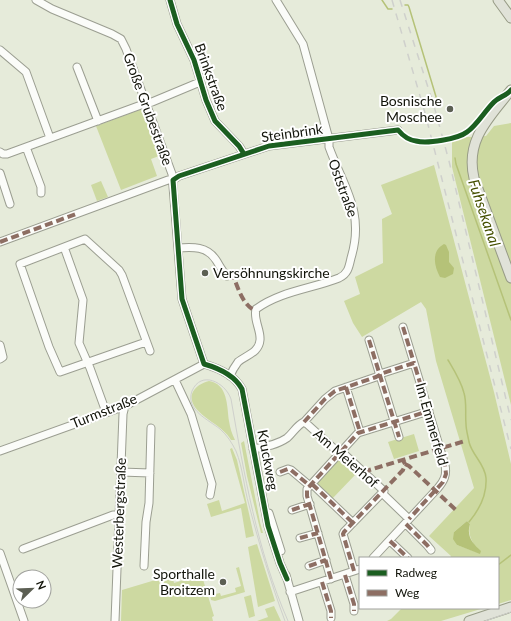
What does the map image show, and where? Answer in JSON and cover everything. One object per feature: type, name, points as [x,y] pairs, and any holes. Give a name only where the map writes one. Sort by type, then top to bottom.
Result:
[{"type":"main road","points":[[498,0],[511,18]]},
{"type":"main road","points":[[510,94],[488,119],[478,135],[473,149],[472,164],[474,178],[511,278]]},
{"type":"main road","points":[[469,621],[511,608]]},
{"type":"street","name":"Große Grubestraße","points":[[36,0],[52,9],[112,34],[120,39],[129,55],[173,180],[182,299],[204,364]]},
{"type":"street","name":"Brinkstraße","points":[[170,0],[174,18],[194,60],[200,82],[215,121],[239,146],[244,154]]},
{"type":"street","points":[[276,0],[303,44],[329,139]]},
{"type":"street","points":[[0,50],[26,72],[50,138]]},
{"type":"street","points":[[77,67],[98,121]]},
{"type":"street","points":[[0,152],[7,154],[152,102],[200,82]]},
{"type":"street","name":"Steinbrink","points":[[0,242],[168,180],[173,180],[179,176],[277,144],[398,130]]},
{"type":"street","name":"Oststraße","points":[[230,376],[238,363],[252,354],[260,345],[261,339],[255,313],[256,309],[278,296],[340,277],[347,272],[356,238],[355,215],[350,198],[329,147],[329,139]]},
{"type":"street","points":[[26,147],[41,187],[41,193]]},
{"type":"street","points":[[0,173],[10,204]]},
{"type":"street","points":[[146,342],[60,372],[56,366],[20,264],[85,239],[119,270],[150,352]]},
{"type":"street","points":[[64,247],[83,300],[79,343],[106,412]]},
{"type":"street","points":[[178,248],[191,247],[205,249],[211,254],[222,272],[228,276]]},
{"type":"street","name":"Im Emmerfeld","points":[[374,557],[441,486],[446,474],[445,465],[403,327]]},
{"type":"street","points":[[369,340],[399,438]]},
{"type":"street","points":[[0,345],[3,357],[0,359]]},
{"type":"street","name":"Im Emmerfeld","points":[[304,422],[335,391],[414,363]]},
{"type":"street","name":"Kruckweg","points":[[204,364],[230,376],[239,384],[243,393],[271,535],[287,579],[299,621]]},
{"type":"street","name":"Turmstraße","points":[[0,451],[125,406],[204,364]]},
{"type":"street","points":[[174,380],[191,414],[212,484],[210,495]]},
{"type":"street","points":[[346,387],[360,432]]},
{"type":"street","name":"Westerbergstraße","points":[[115,621],[123,414],[125,406]]},
{"type":"street","points":[[331,579],[307,496],[307,489],[358,433],[429,411]]},
{"type":"street","name":"Am Meierhof","points":[[253,449],[266,447],[282,441],[304,422],[308,424],[339,453],[341,451],[384,491],[382,493],[431,550]]},
{"type":"street","points":[[144,566],[150,473],[151,428]]},
{"type":"street","points":[[280,472],[288,469],[291,470],[311,485],[353,523]]},
{"type":"street","points":[[121,472],[150,473]]},
{"type":"street","points":[[290,592],[357,570],[344,532],[382,493]]},
{"type":"street","points":[[292,510],[310,504]]},
{"type":"street","points":[[23,548],[113,515],[119,515]]},
{"type":"street","points":[[300,538],[318,533]]},
{"type":"street","points":[[390,541],[407,557]]},
{"type":"street","points":[[0,553],[24,621]]},
{"type":"street","points":[[309,566],[326,560]]},
{"type":"street","points":[[345,575],[354,604],[354,611]]},
{"type":"street","points":[[322,582],[331,611],[331,618]]},
{"type":"shaded area","points":[[142,109],[159,156],[151,159],[157,176],[121,190],[96,126]]},
{"type":"shaded area","points":[[511,123],[511,405],[452,167],[452,138],[486,136],[494,126]]},
{"type":"shaded area","points":[[434,165],[494,392],[511,464],[511,600],[499,604],[499,557],[450,557],[429,536],[474,488],[436,361],[426,309],[421,302],[362,337],[353,323],[344,301],[360,294],[355,277],[383,263],[382,219],[392,214],[381,185]],"holes":[[[467,521],[470,524],[470,536],[479,553],[457,545],[454,532]]]},
{"type":"shaded area","points":[[101,181],[108,197],[97,201],[91,185]]},
{"type":"shaded area","points":[[444,244],[449,252],[449,262],[454,268],[453,274],[445,278],[440,277],[435,264],[435,255]]},
{"type":"shaded area","points":[[209,381],[220,386],[223,391],[227,403],[230,426],[235,440],[231,440],[227,434],[200,413],[192,401],[192,394],[195,389],[201,384]]},
{"type":"shaded area","points":[[414,434],[419,451],[394,459],[388,442]]},
{"type":"shaded area","points":[[244,441],[263,533],[261,533],[247,476],[241,443]]},
{"type":"shaded area","points":[[232,448],[237,460],[254,536],[246,538],[241,508],[211,517],[207,504],[219,500],[222,511],[245,503],[230,449]]},
{"type":"shaded area","points":[[336,461],[340,461],[355,475],[332,499],[316,483]]},
{"type":"shaded area","points":[[467,521],[470,524],[469,532],[471,539],[475,546],[481,551],[480,554],[457,545],[453,539],[454,532]]},
{"type":"shaded area","points":[[257,544],[275,601],[258,607],[248,547]]},
{"type":"shaded area","points":[[239,567],[245,592],[215,601],[211,600],[210,595],[220,593],[221,596],[236,592],[235,588],[241,586],[236,568]]},
{"type":"shaded area","points":[[172,575],[174,583],[200,575],[202,576],[214,616],[212,617],[213,621],[121,621],[122,590]]},
{"type":"shaded area","points":[[251,595],[255,616],[249,618],[244,597]]},
{"type":"shaded area","points":[[274,606],[281,621],[257,621],[268,617],[265,609]]},
{"type":"shaded area","points":[[401,609],[481,609],[441,621],[387,621]]},
{"type":"waterway","name":"Fuhsekanal","points":[[382,0],[388,9],[392,9]]},
{"type":"waterway","name":"Fuhsekanal","points":[[405,5],[408,5],[409,7],[437,100]]},
{"type":"waterway","name":"Fuhsekanal","points":[[455,158],[511,320]]},
{"type":"waterway","points":[[448,360],[463,389],[469,442],[483,468],[486,478],[482,502],[469,522]]},
{"type":"waterway","name":"Fuhsekanal","points":[[499,564],[511,555]]},
{"type":"tram line","points":[[285,621],[257,534],[236,451],[225,434],[199,414],[192,404],[192,391],[201,381],[207,380],[218,383],[224,388],[231,399],[253,512],[268,567],[288,621]]},
{"type":"tram line","points":[[485,621],[511,612]]},
{"type":"railway","points":[[392,0],[425,113],[511,449]]},
{"type":"railway","points":[[400,0],[434,106],[449,161],[511,420]]},
{"type":"marked path","points":[[0,242],[76,214]]},
{"type":"marked path","points":[[227,276],[234,278],[244,301],[255,311]]},
{"type":"marked path","points":[[403,327],[414,363]]},
{"type":"marked path","points":[[369,340],[399,437]]},
{"type":"marked path","points":[[304,422],[325,399],[335,391],[414,363],[445,465],[446,474],[443,482],[409,519]]},
{"type":"marked path","points":[[346,387],[360,432]]},
{"type":"marked path","points":[[331,579],[307,496],[307,489],[358,433],[429,411]]},
{"type":"marked path","points":[[364,473],[366,471],[465,441]]},
{"type":"marked path","points":[[354,571],[343,534],[403,470],[405,464],[403,460]]},
{"type":"marked path","points":[[405,464],[457,511]]},
{"type":"marked path","points":[[280,472],[288,469],[291,470],[310,486]]},
{"type":"marked path","points":[[312,484],[353,523]]},
{"type":"marked path","points":[[292,510],[310,504]]},
{"type":"marked path","points":[[406,524],[431,550]]},
{"type":"marked path","points":[[300,538],[318,533]]},
{"type":"marked path","points":[[390,541],[407,557]]},
{"type":"marked path","points":[[309,566],[326,560]]},
{"type":"marked path","points":[[345,575],[354,604],[354,611]]},
{"type":"marked path","points":[[322,582],[331,611],[331,618]]},
{"type":"cycle path","points":[[170,0],[177,24],[194,60],[206,100],[215,121],[239,146],[244,154]]},
{"type":"cycle path","points":[[287,579],[268,526],[242,389],[231,376],[204,364],[182,299],[173,180],[179,176],[269,146],[398,130],[411,140],[421,142],[450,139],[463,135],[467,132],[494,102],[511,90]]},
{"type":"place","name":"Bosnische Moschee","points":[[450,109]]},
{"type":"place","name":"Versöhnungskirche","points":[[205,273]]},
{"type":"place","name":"Sporthalle Broitzem","points":[[223,582]]}]
